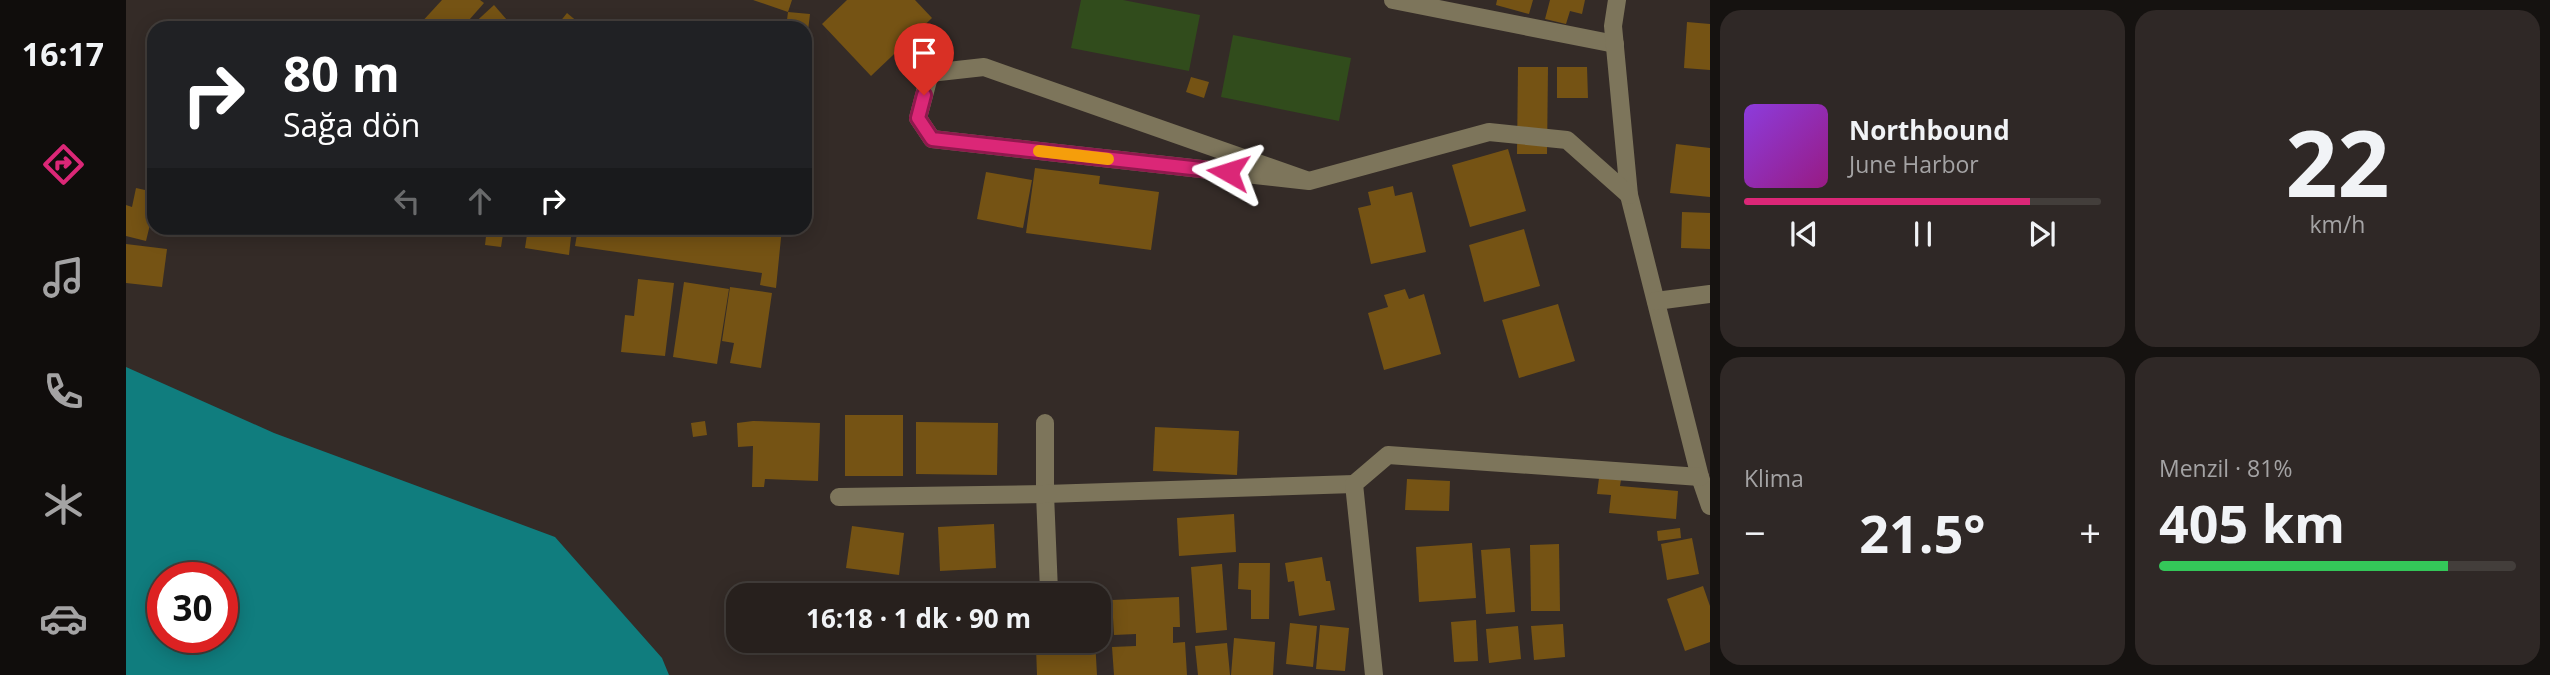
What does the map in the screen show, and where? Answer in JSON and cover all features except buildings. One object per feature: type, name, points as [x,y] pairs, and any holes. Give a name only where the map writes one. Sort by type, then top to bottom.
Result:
[{"type":"street","points":[[1393,0],[1615,44]]},
{"type":"street","points":[[1617,0],[1615,44],[1629,195],[1700,477],[1710,506]]},
{"type":"street","points":[[1308,181],[984,67],[930,73],[918,118],[932,139],[1308,181],[1489,132],[1567,140],[1629,195]]},
{"type":"street","points":[[1656,301],[1710,294]]},
{"type":"street","points":[[1045,422],[1049,583]]},
{"type":"street","points":[[839,497],[1045,494],[1354,484],[1388,455],[1700,477]]},
{"type":"street","points":[[1354,484],[1374,675]]},
{"type":"green space","points":[[1081,0],[1123,0],[1200,15],[1189,71],[1071,48]]},
{"type":"green space","points":[[1233,35],[1351,58],[1339,121],[1221,97]]},
{"type":"water","points":[[126,367],[274,433],[555,537],[662,658],[669,675],[126,675]]},
{"type":"slow traffic","points":[[1039,151],[1108,159]]},
{"type":"route","points":[[924,95],[918,118],[932,139],[1228,172]]}]
